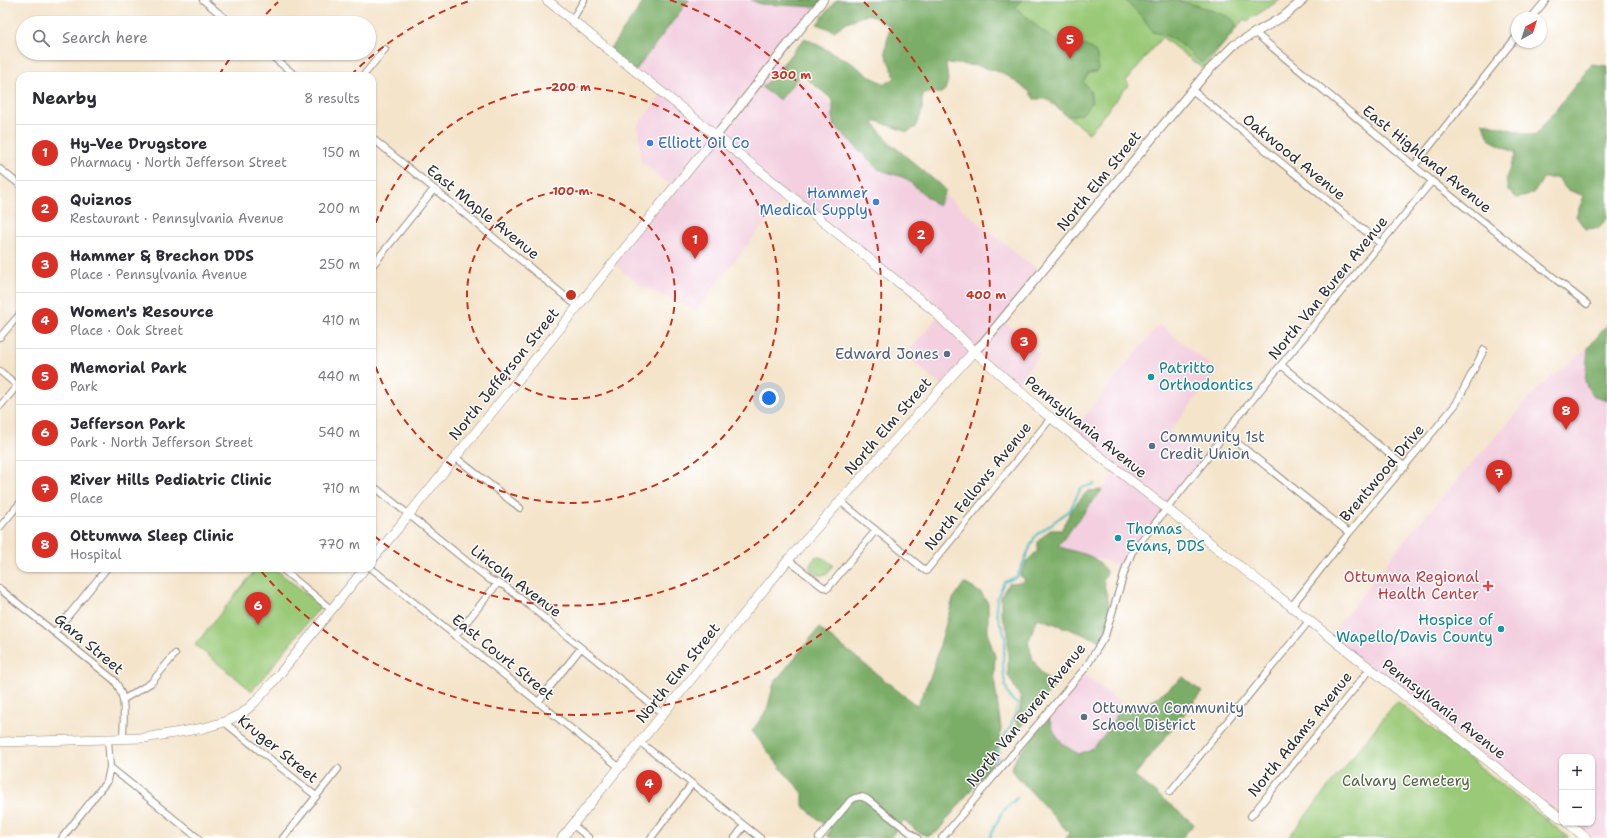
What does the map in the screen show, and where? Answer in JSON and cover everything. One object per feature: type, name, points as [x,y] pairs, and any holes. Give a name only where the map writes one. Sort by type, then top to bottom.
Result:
[{"type":"main road","name":"Pennsylvania Avenue","points":[[547,0],[933,310],[974,351],[1051,418],[1559,817]]},
{"type":"main road","name":"North Jefferson Street","points":[[376,555],[716,136]]},
{"type":"main road","name":"North Elm Street","points":[[562,838],[788,560],[974,351]]},
{"type":"main road","points":[[0,742],[144,738],[204,728],[224,722],[243,713],[255,702],[362,572]]},
{"type":"main road","points":[[1572,826],[1586,838]]},
{"type":"street","points":[[203,0],[222,16]]},
{"type":"street","points":[[572,20],[584,0]]},
{"type":"street","name":"North Jefferson Street","points":[[716,136],[823,0]]},
{"type":"street","name":"North Elm Street","points":[[974,351],[990,334],[1206,72],[1234,44],[1284,16],[1303,0]]},
{"type":"street","points":[[1536,12],[1546,0]]},
{"type":"street","name":"East Highland Avenue","points":[[1254,32],[1432,181],[1587,304]]},
{"type":"street","points":[[1414,166],[1511,44]]},
{"type":"street","points":[[366,72],[385,49]]},
{"type":"street","points":[[277,60],[291,72]]},
{"type":"street","name":"Oakwood Avenue","points":[[1192,90],[1381,244]]},
{"type":"street","name":"East Maple Avenue","points":[[376,141],[577,306]]},
{"type":"street","points":[[0,169],[16,182]]},
{"type":"street","name":"North Van Buren Avenue","points":[[942,838],[1086,666],[1105,636],[1132,552],[1205,461],[1225,433],[1432,181]]},
{"type":"street","points":[[376,261],[434,189]]},
{"type":"street","points":[[0,337],[16,319]]},
{"type":"street","name":"Brentwood Drive","points":[[1291,607],[1349,533],[1456,404],[1484,350]]},
{"type":"street","points":[[1281,365],[1405,467]]},
{"type":"street","points":[[0,372],[16,385]]},
{"type":"street","points":[[0,406],[16,389]]},
{"type":"street","name":"North Fellows Avenue","points":[[876,530],[926,571],[1051,418]]},
{"type":"street","points":[[1225,433],[1349,533]]},
{"type":"street","points":[[455,457],[520,508]]},
{"type":"street","name":"Lincoln Avenue","points":[[376,488],[490,580],[505,586],[662,714]]},
{"type":"street","points":[[788,560],[823,587],[828,588],[876,530],[840,501]]},
{"type":"street","points":[[0,527],[16,508]]},
{"type":"street","name":"East Court Street","points":[[376,571],[619,767]]},
{"type":"street","points":[[55,632],[104,572]]},
{"type":"street","points":[[285,572],[332,610]]},
{"type":"street","points":[[456,636],[498,583]]},
{"type":"street","name":"Gara Street","points":[[0,589],[114,680],[124,699],[123,739]]},
{"type":"street","points":[[1170,792],[1309,621]]},
{"type":"street","points":[[538,702],[581,648]]},
{"type":"street","points":[[124,699],[151,683],[175,654]]},
{"type":"street","name":"North Adams Avenue","points":[[1251,816],[1370,669]]},
{"type":"street","name":"Kruger Street","points":[[224,722],[316,796]]},
{"type":"street","points":[[62,838],[107,781],[110,767],[108,739]]},
{"type":"street","points":[[640,742],[760,838]]},
{"type":"street","points":[[110,767],[198,838]]},
{"type":"street","points":[[282,838],[338,769]]},
{"type":"street","points":[[651,838],[692,784]]},
{"type":"street","points":[[819,838],[851,800],[862,796],[868,799],[917,838]]},
{"type":"street","points":[[573,825],[589,838]]},
{"type":"street","points":[[735,838],[744,826]]},
{"type":"shaded area","points":[[689,0],[751,0],[760,4],[817,7],[776,59],[1041,273],[1002,320],[1040,354],[1014,387],[973,351],[942,386],[906,355],[938,316],[788,194],[696,310],[641,286],[612,263],[673,188],[641,162],[638,125],[663,93],[635,71]]},
{"type":"shaded area","points":[[1159,324],[1218,371],[1169,432],[1205,461],[1132,552],[1126,567],[1058,547],[1117,470],[1071,433]]},
{"type":"shaded area","name":"Ottumwa Regional Health Center","points":[[1588,348],[1585,382],[1592,396],[1607,401],[1607,838],[1591,838],[1576,826],[1595,826],[1595,754],[1559,754],[1559,813],[1329,637],[1408,536],[1540,386]]},
{"type":"shaded area","points":[[1081,672],[1123,705],[1111,721],[1106,734],[1091,749],[1079,754],[1063,745],[1054,733],[1049,718],[1082,678]]},
{"type":"green space","points":[[645,0],[689,0],[635,71],[609,50]]},
{"type":"green space","points":[[751,0],[823,0],[817,7],[760,4]]},
{"type":"green space","points":[[836,0],[1022,0],[1015,7],[1053,38],[1068,45],[1086,46],[1094,51],[1097,58],[1098,69],[1096,72],[1089,73],[1083,82],[1090,90],[1092,103],[1082,114],[1067,116],[1051,99],[1034,99],[1029,91],[1003,73],[979,66],[946,63],[948,80],[945,90],[941,93],[924,93],[922,98],[922,111],[916,127],[907,132],[877,121],[874,124],[890,143],[946,190],[938,206],[905,178],[878,169],[833,124],[833,100],[801,74],[780,100],[762,88],[805,38],[853,64],[869,76],[885,84],[895,78],[885,52],[890,26],[868,14],[847,22],[834,31],[817,24]]},
{"type":"green space","points":[[886,0],[1280,0],[1247,21],[1244,19],[1203,69],[1162,37],[1126,81],[1129,84],[1089,133],[961,31]]},
{"type":"green space","points":[[1125,0],[1174,0],[1196,5],[1230,17],[1236,24],[1234,30],[1226,41],[1201,63],[1174,39],[1152,32],[1142,17]]},
{"type":"green space","points":[[1592,64],[1607,66],[1607,218],[1599,228],[1585,229],[1576,216],[1584,196],[1566,189],[1558,178],[1543,178],[1536,190],[1527,196],[1517,198],[1508,191],[1506,178],[1516,153],[1490,140],[1482,122],[1535,136]]},
{"type":"green space","points":[[1607,325],[1607,401],[1592,396],[1585,382],[1588,348]]},
{"type":"green space","points":[[1102,490],[1058,546],[1092,557],[1102,566],[1107,573],[1103,581],[1112,614],[1102,641],[1038,618],[1028,642],[1033,660],[1042,674],[1055,685],[1019,730],[1015,719],[1020,709],[1021,699],[1008,675],[1008,632],[1001,613],[1001,596],[1009,583],[1022,582],[1025,579],[1020,576],[1026,562],[1038,550],[1038,541],[1050,530],[1062,530],[1072,509],[1088,491]]},
{"type":"green space","points":[[816,556],[825,559],[833,565],[826,575],[818,575],[810,568],[810,565]]},
{"type":"green space","points":[[254,572],[279,572],[321,606],[252,691],[195,645]]},
{"type":"green space","points":[[964,583],[981,593],[988,603],[988,635],[995,656],[994,677],[1001,729],[992,764],[937,832],[928,836],[919,833],[904,820],[890,838],[830,838],[827,835],[831,830],[803,806],[803,793],[783,771],[752,731],[767,710],[774,683],[819,628],[917,706],[932,673],[953,599]]},
{"type":"green space","points":[[1183,677],[1202,692],[1134,776],[1194,824],[1182,838],[1066,838],[1069,833],[1011,770],[1016,758],[1049,718],[1056,736],[1067,747],[1079,754],[1090,750],[1104,735],[1123,705],[1137,709],[1165,692]]},
{"type":"green space","name":"Calvary Cemetery","points":[[1397,701],[1569,838],[1288,838]]},
{"type":"waterway","points":[[995,764],[999,752],[999,744],[1010,728],[1018,704],[1010,697],[1004,679],[1003,660],[1005,636],[996,610],[1000,592],[1004,582],[1017,577],[1035,536],[1070,510],[1081,488],[1095,484]]},
{"type":"waterway","points":[[991,838],[991,834],[1003,811],[1017,798]]},
{"type":"place","name":"Memorial Park","points":[[1070,59]]},
{"type":"place","name":"Elliott Oil Co","points":[[650,143]]},
{"type":"place","name":"Hammer Medical Supply","points":[[876,202]]},
{"type":"place","name":"Quiznos","points":[[921,254]]},
{"type":"place","name":"Hy-Vee Drugstore","points":[[695,259]]},
{"type":"place","name":"Edward Jones","points":[[947,354]]},
{"type":"place","name":"Hammer & Brechon DDS","points":[[1024,361]]},
{"type":"place","name":"Patritto Orthodontics","points":[[1151,377]]},
{"type":"place","name":"Ottumwa Sleep Clinic","points":[[1566,430]]},
{"type":"place","name":"Community 1st Credit Union","points":[[1152,446]]},
{"type":"place","name":"River Hills Pediatric Clinic","points":[[1499,493]]},
{"type":"place","name":"Thomas Evans, DDS","points":[[1118,538]]},
{"type":"place","name":"Ottumwa Regional Health Center","points":[[1488,586]]},
{"type":"place","name":"Jefferson Park","points":[[258,625]]},
{"type":"place","name":"Hospice of Wapello/Davis County","points":[[1501,629]]},
{"type":"place","name":"Ottumwa Community School District","points":[[1084,717]]},
{"type":"place","name":"Women's Resource","points":[[649,803]]}]
